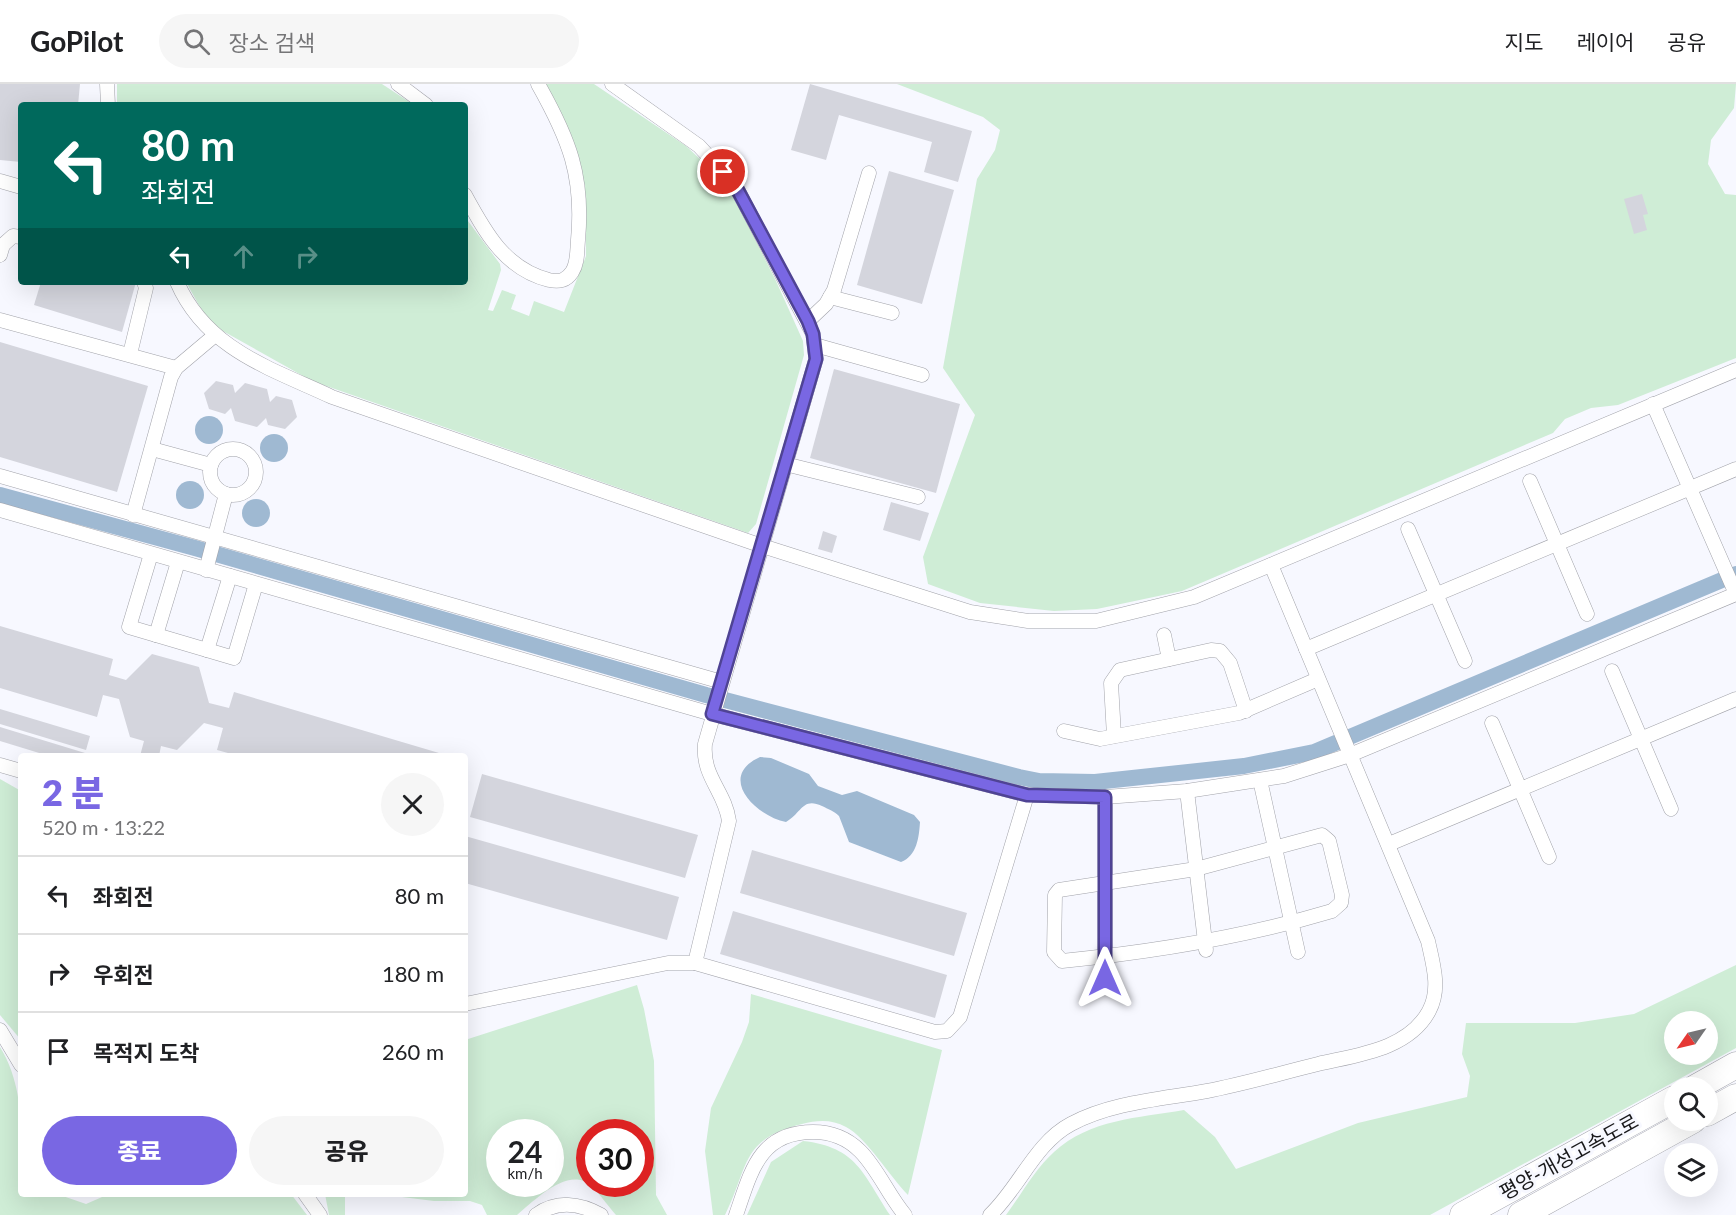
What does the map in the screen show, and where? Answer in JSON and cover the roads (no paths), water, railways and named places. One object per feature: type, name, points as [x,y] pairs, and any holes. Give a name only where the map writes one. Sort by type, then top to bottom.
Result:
[{"type":"highway","points":[[1715,1077],[1736,1065]]},
{"type":"highway","points":[[1718,1107],[1736,1097]]},
{"type":"highway","name":"평양-개성고속도로","points":[[1463,1215],[1664,1104]]},
{"type":"highway","name":"평양-개성고속도로","points":[[1521,1215],[1673,1131]]},
{"type":"street","points":[[107,84],[108,102]]},
{"type":"street","points":[[398,84],[422,102]]},
{"type":"street","points":[[468,201],[482,227],[505,255],[524,272],[556,281],[563,281],[572,273],[576,264],[579,227],[578,182],[571,150],[538,84]]},
{"type":"street","points":[[612,84],[699,146],[735,185],[808,321],[816,359],[717,699],[704,759],[713,783],[728,810],[729,821],[695,963]]},
{"type":"street","points":[[808,321],[830,297],[869,173]]},
{"type":"street","points":[[0,181],[18,186]]},
{"type":"street","points":[[0,255],[6,240],[13,236],[18,237]]},
{"type":"street","points":[[129,354],[145,285]]},
{"type":"street","points":[[178,285],[186,302],[214,336],[256,362],[333,397],[762,546],[970,612],[1028,621],[1096,621],[1194,597],[1736,370]]},
{"type":"street","points":[[830,297],[892,313]]},
{"type":"street","points":[[0,320],[176,368]]},
{"type":"street","points":[[133,515],[171,377],[176,368],[214,336]]},
{"type":"street","points":[[814,345],[922,375]]},
{"type":"street","points":[[0,476],[133,515],[215,543],[1027,795],[1105,797],[1186,791],[1284,776],[1348,752],[1735,592],[1653,404]]},
{"type":"street","points":[[152,449],[211,465]]},
{"type":"street","points":[[232,449],[246,453],[251,458],[256,471],[252,485],[240,493],[226,494],[214,486],[210,472],[211,465],[219,453],[232,449]]},
{"type":"street","points":[[785,464],[918,497]]},
{"type":"street","points":[[1306,649],[1736,469]]},
{"type":"street","points":[[1530,481],[1587,614]]},
{"type":"street","points":[[208,565],[226,494]]},
{"type":"street","points":[[0,510],[178,562],[208,565],[230,576],[256,584],[717,699]]},
{"type":"street","points":[[1408,529],[1465,661]]},
{"type":"street","points":[[151,554],[129,627],[234,658],[256,584]]},
{"type":"street","points":[[156,635],[178,562]]},
{"type":"street","points":[[990,1215],[1056,1134],[1086,1117],[1106,1110],[1218,1089],[1381,1049],[1408,1035],[1429,1012],[1436,985],[1428,941],[1271,565]]},
{"type":"street","points":[[207,650],[230,576]]},
{"type":"street","points":[[1164,635],[1169,659]]},
{"type":"street","points":[[1114,736],[1111,683],[1114,675],[1125,667],[1220,651],[1230,663],[1246,711]]},
{"type":"street","points":[[1612,670],[1671,809]]},
{"type":"street","points":[[1064,731],[1090,739],[1246,711],[1318,679]]},
{"type":"street","points":[[1389,844],[1736,699]]},
{"type":"street","points":[[1492,723],[1549,857]]},
{"type":"street","points":[[0,765],[18,770]]},
{"type":"street","points":[[1260,780],[1298,952]]},
{"type":"street","points":[[1186,791],[1205,945]]},
{"type":"street","points":[[468,1003],[668,963],[695,963],[935,1032],[948,1031],[960,1017],[1027,795]]},
{"type":"street","points":[[1105,797],[1105,978]]},
{"type":"street","points":[[1326,837],[1342,895],[1341,903],[1332,911],[1205,945],[1062,961],[1054,952],[1055,895],[1066,887],[1196,868],[1275,848],[1326,837]]},
{"type":"street","points":[[0,1030],[18,1060]]},
{"type":"street","points":[[736,1215],[754,1164],[768,1146],[784,1136],[800,1132],[826,1132],[845,1139],[860,1150],[905,1215]]},
{"type":"street","points":[[307,1197],[320,1215]]},
{"type":"street","points":[[319,1197],[320,1215]]},
{"type":"street","points":[[536,1215],[547,1208],[564,1205],[588,1208],[601,1215]]},
{"type":"water","points":[[209,416],[219,420],[223,430],[219,440],[209,444],[199,440],[195,430],[199,420]]},
{"type":"water","points":[[274,434],[284,438],[288,448],[284,458],[274,462],[264,458],[260,448],[264,438]]},
{"type":"water","points":[[190,481],[200,485],[204,495],[200,505],[190,509],[180,505],[176,495],[180,485]]},
{"type":"water","points":[[256,499],[266,503],[270,513],[266,523],[256,527],[246,523],[242,513],[246,503]]},
{"type":"water","points":[[760,757],[771,758],[809,774],[818,786],[842,795],[857,791],[914,815],[920,822],[914,851],[901,862],[849,842],[839,816],[815,804],[810,803],[802,807],[786,822],[763,812],[745,795],[741,785],[741,775],[747,765]]},
{"type":"waterway","points":[[0,495],[195,548],[706,695],[1039,781],[1095,782],[1244,766],[1314,752],[1736,574]]}]
